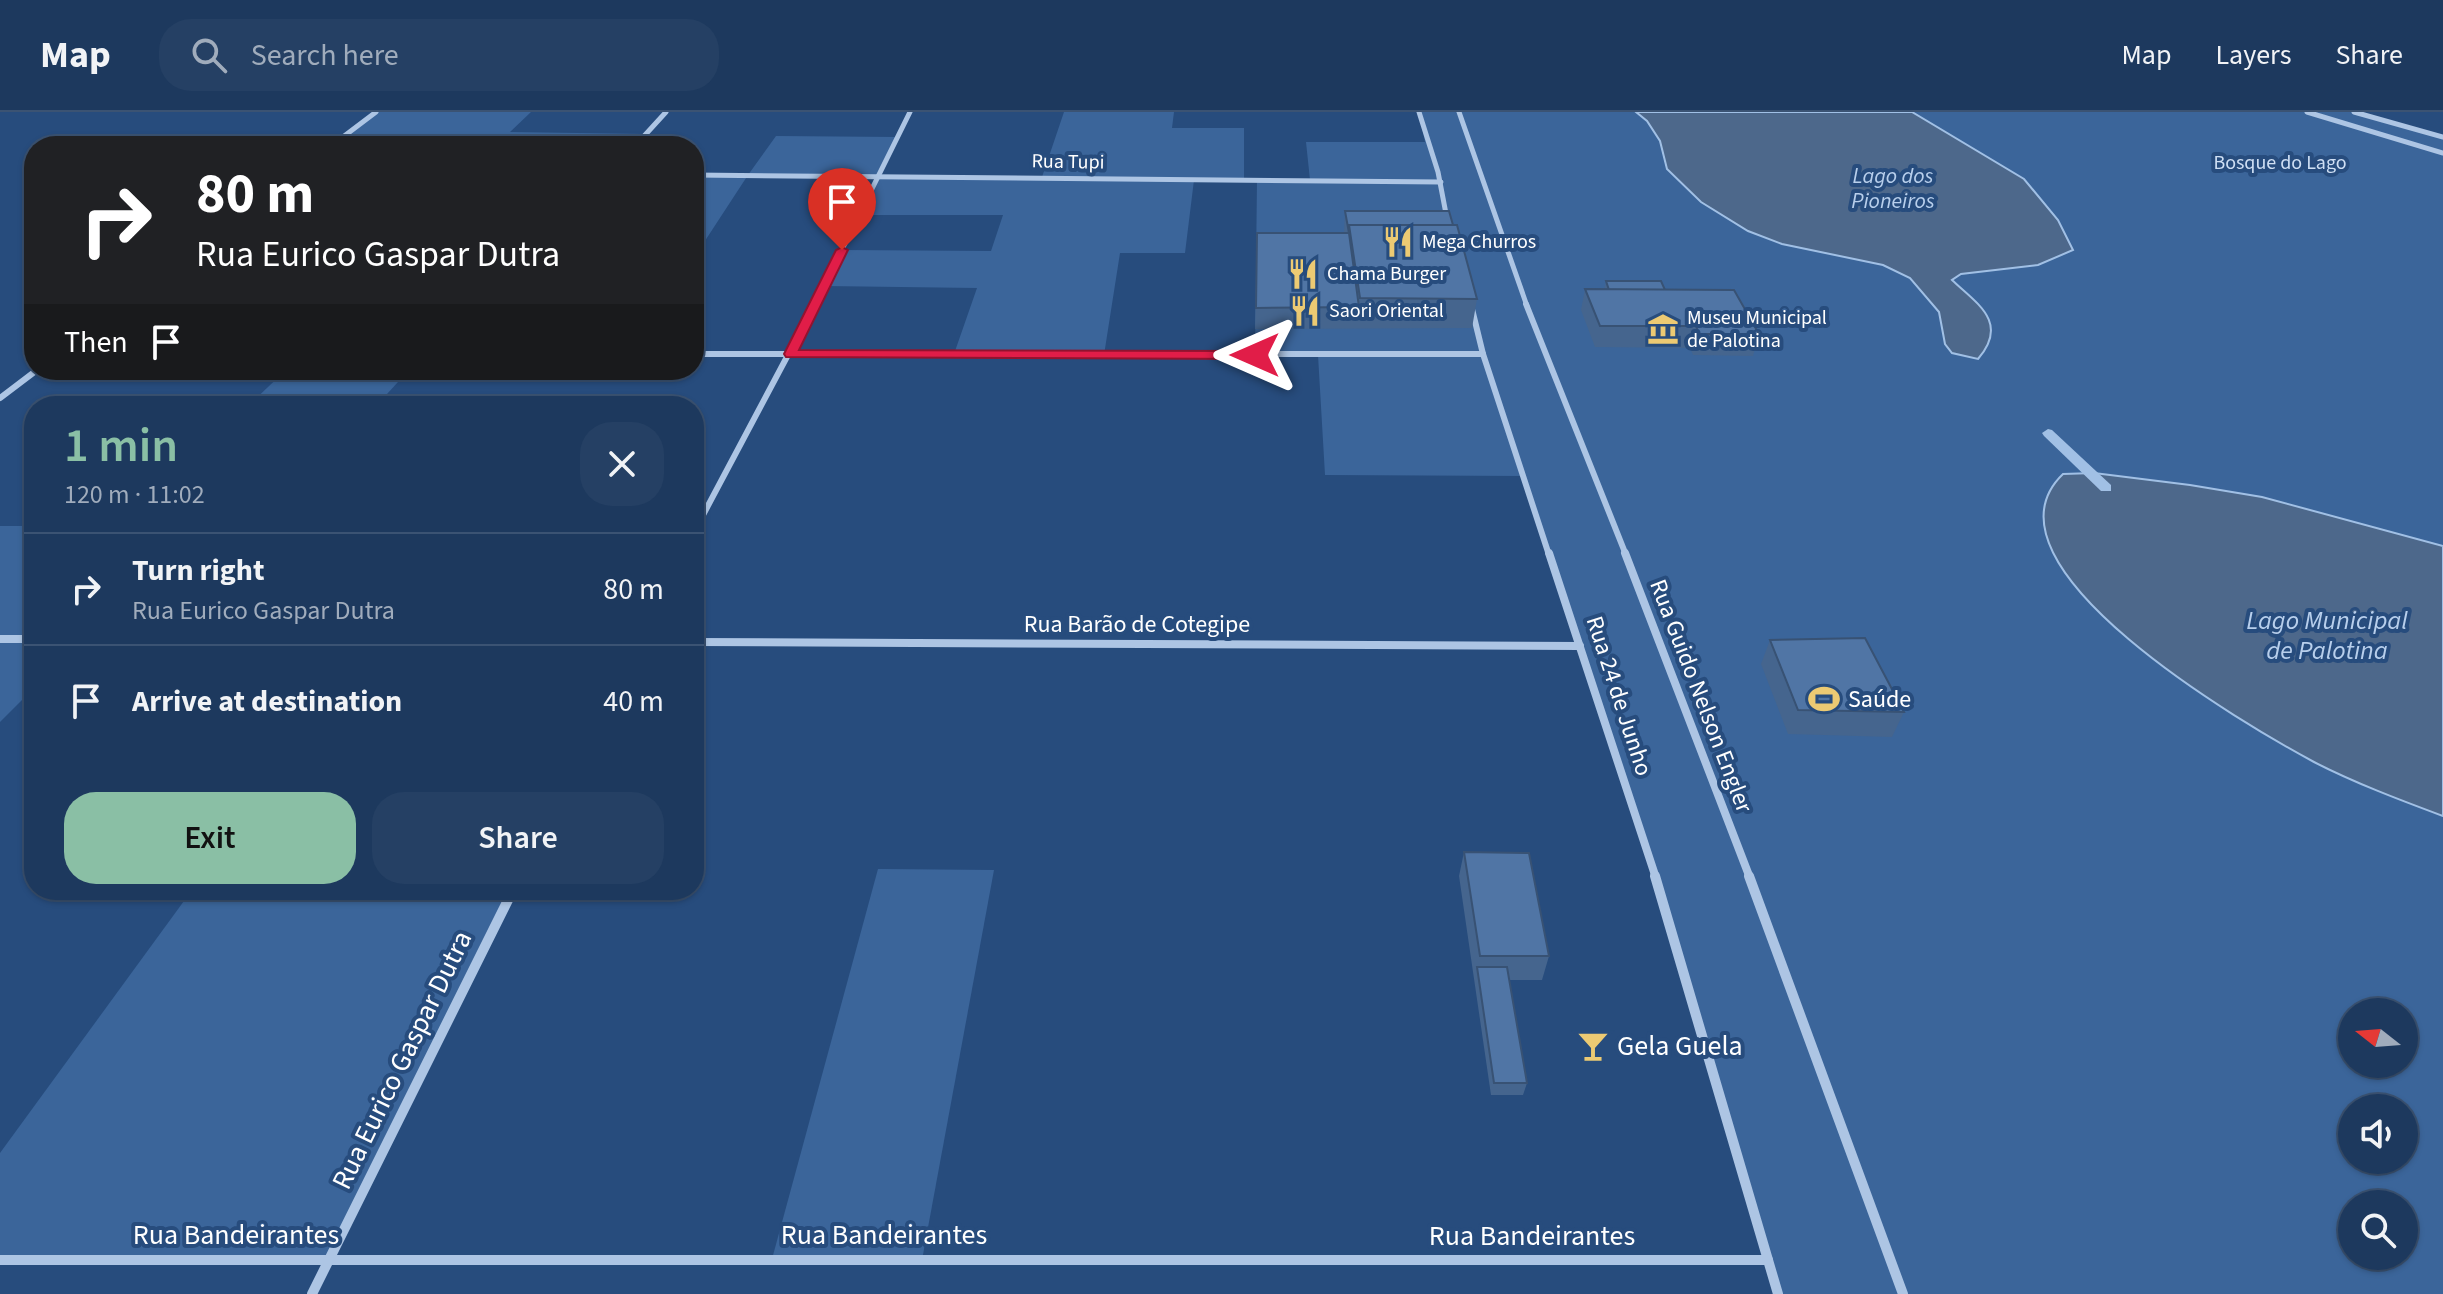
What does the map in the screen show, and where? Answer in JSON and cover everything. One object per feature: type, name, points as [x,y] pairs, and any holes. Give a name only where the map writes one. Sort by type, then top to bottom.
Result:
[{"type":"street","points":[[344,136],[376,112]]},
{"type":"street","points":[[644,136],[666,112]]},
{"type":"street","points":[[704,513],[790,354],[910,112]]},
{"type":"street","points":[[1419,112],[1441,182],[1440,192],[1448,222]]},
{"type":"street","name":"Rua Guido Nelson Engler","points":[[1459,112],[1483,190],[1536,333],[1644,601],[1903,1294]]},
{"type":"street","points":[[2307,112],[2443,153]]},
{"type":"street","points":[[2354,112],[2443,137]]},
{"type":"street","name":"Rua Tupi","points":[[704,175],[1441,182]]},
{"type":"street","name":"Rua 24 de Junho","points":[[1469,297],[1483,354],[1656,878],[1778,1294]]},
{"type":"street","points":[[704,354],[1483,354]]},
{"type":"street","points":[[0,398],[24,380]]},
{"type":"street","points":[[0,639],[24,639]]},
{"type":"street","name":"Rua Barão de Cotegipe","points":[[704,642],[1580,646]]},
{"type":"street","name":"Rua Eurico Gaspar Dutra","points":[[312,1294],[508,900]]},
{"type":"street","name":"Rua Bandeirantes","points":[[0,1260],[1768,1260]]},
{"type":"green space","points":[[376,112],[531,112],[510,132],[646,134],[644,136],[344,136]]},
{"type":"green space","points":[[1064,112],[1174,112],[1172,128],[1244,128],[1244,180],[1194,180],[1185,253],[1120,253],[1104,355],[954,354],[977,288],[824,286],[842,250],[991,251],[1003,215],[860,215],[878,177],[748,175],[776,136],[898,137],[878,175],[1042,177]]},
{"type":"green space","name":"Bosque do Lago","points":[[1419,112],[2354,112],[2443,137],[2443,1294],[1778,1294],[1656,878],[1524,476],[1325,475],[1318,355],[1255,355],[1257,180],[1310,180],[1306,142],[1425,142]]},
{"type":"green space","points":[[704,175],[748,175],[704,242]]},
{"type":"green space","points":[[275,380],[400,380],[385,396],[259,396]]},
{"type":"green space","points":[[0,526],[24,526],[24,698],[0,722]]},
{"type":"green space","points":[[878,869],[994,870],[922,1260],[772,1259]]},
{"type":"green space","points":[[185,900],[508,900],[330,1259],[0,1260],[0,1153]]},
{"type":"water","name":"Lago dos Pioneiros","points":[[1636,112],[1912,112],[2024,179],[2058,220],[2073,250],[2038,265],[1961,274],[1952,280],[1986,314],[1991,334],[1978,359],[1952,353],[1945,344],[1939,312],[1910,278],[1883,265],[1782,244],[1748,231],[1701,202],[1667,169],[1660,141],[1647,121]]},
{"type":"water","name":"Lago Municipal de Palotina","points":[[2094,473],[2262,497],[2443,546],[2443,816],[2330,770],[2234,715],[2128,639],[2084,596],[2053,552],[2044,511],[2063,474]]},
{"type":"building","points":[[1345,211],[1449,211],[1453,225],[1349,225],[1349,233]]},
{"type":"building","points":[[1349,225],[1457,225],[1477,299],[1360,298]]},
{"type":"building","points":[[1257,233],[1349,233],[1359,307],[1256,308]]},
{"type":"building","points":[[1606,281],[1661,281],[1665,290],[1609,290]]},
{"type":"building","points":[[1585,289],[1734,290],[1759,334],[1699,334],[1696,326],[1600,326]]},
{"type":"building","points":[[1865,638],[1904,712],[1798,710],[1770,640]]},
{"type":"building","points":[[1464,852],[1529,853],[1549,956],[1480,956]]},
{"type":"building","points":[[1477,967],[1507,967],[1527,1083],[1494,1083]]},
{"type":"waterway","points":[[2048,433],[2106,488]]},
{"type":"place","name":"Mega Churros","points":[[1398,242]]},
{"type":"place","name":"Chama Burger","points":[[1303,274]]},
{"type":"place","name":"Saori Oriental","points":[[1305,311]]},
{"type":"place","name":"Museu Municipal de Palotina","points":[[1663,329]]},
{"type":"place","name":"Saúde","points":[[1824,699]]},
{"type":"place","name":"Gela Guela","points":[[1593,1046]]},
{"type":"route","points":[[842,250],[790,354],[1255,355]]}]
